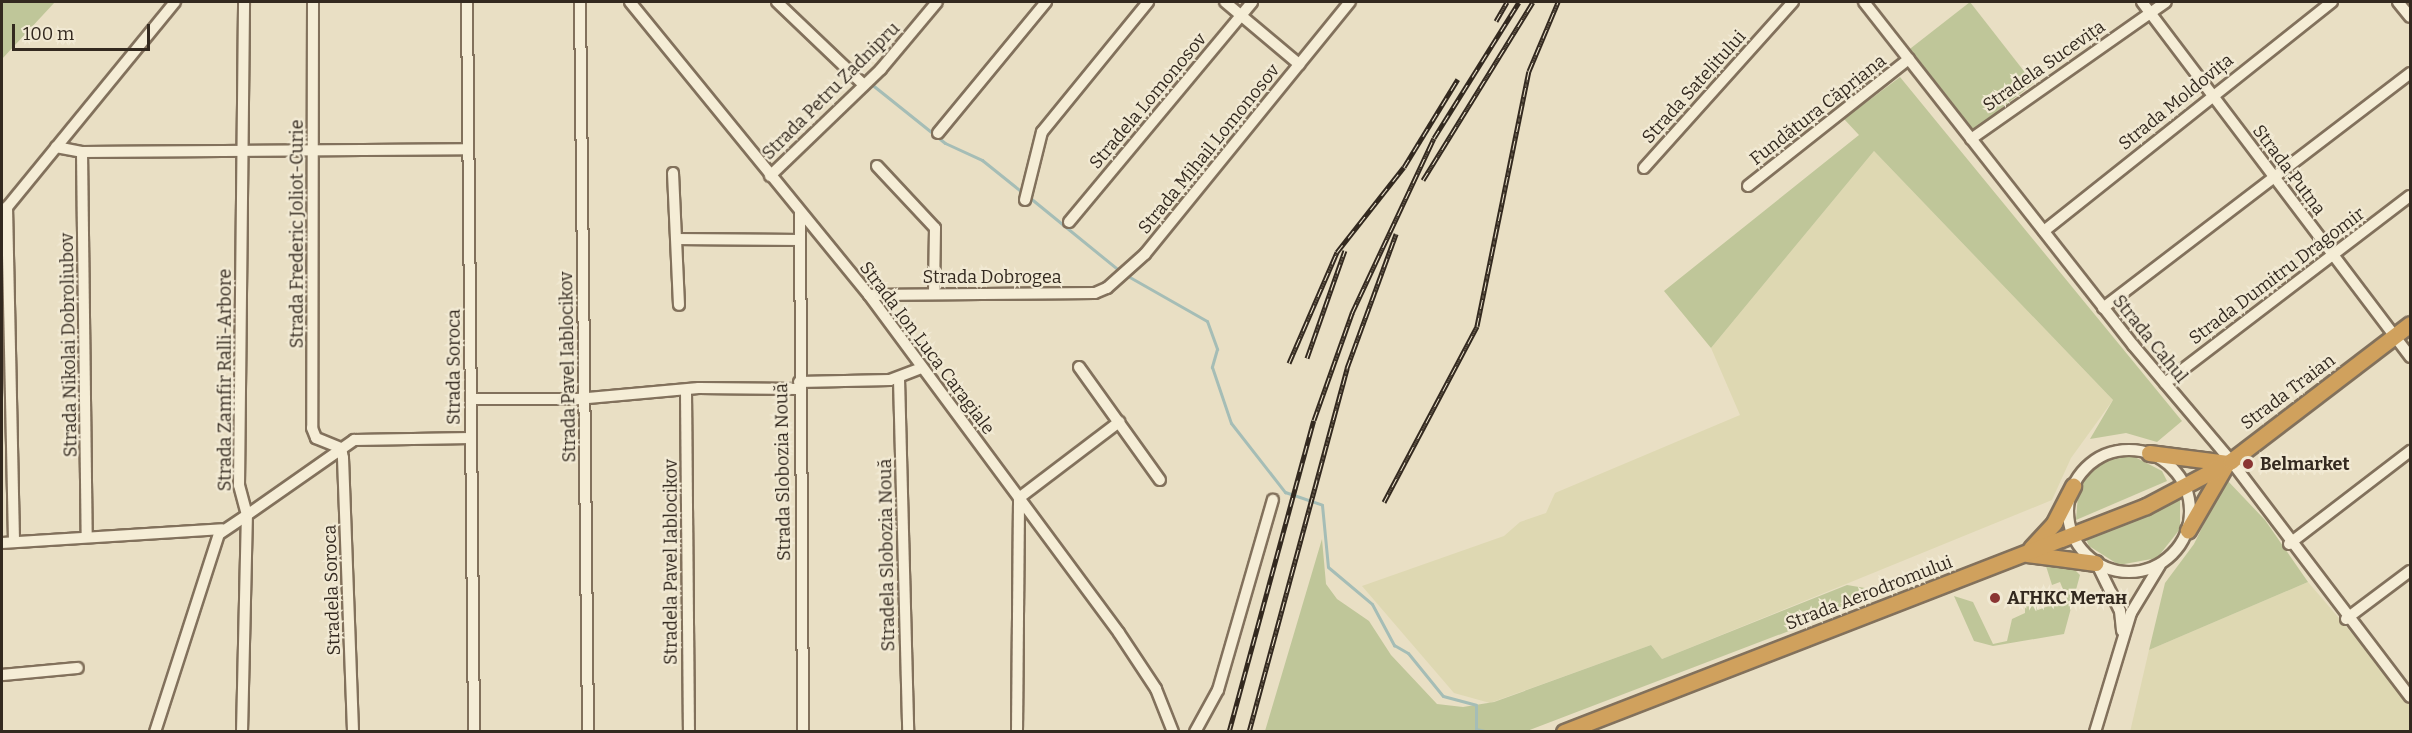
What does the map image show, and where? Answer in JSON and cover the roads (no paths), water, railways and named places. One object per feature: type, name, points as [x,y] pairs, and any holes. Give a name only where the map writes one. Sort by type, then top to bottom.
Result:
[{"type":"highway","name":"Strada Trаian","points":[[2185,486],[2229,462],[2410,324]]},
{"type":"highway","points":[[2149,453],[2229,462],[2188,530]]},
{"type":"highway","points":[[2024,554],[2054,523],[2073,486]]},
{"type":"highway","name":"Strada Aerodromului","points":[[1564,732],[2072,536],[2185,486]]},
{"type":"highway","points":[[2024,554],[2096,563]]},
{"type":"street","points":[[14,541],[4,210],[175,2]]},
{"type":"street","name":"Strada Zamfir Ralli-Arbore","points":[[222,529],[247,515],[239,485],[244,2]]},
{"type":"street","name":"Strada Frederic Joliot-Curie","points":[[313,2],[312,428],[316,438],[341,448]]},
{"type":"street","name":"Strada Soroca","points":[[467,2],[474,732]]},
{"type":"street","name":"Strada Pavel Iablocikov","points":[[580,2],[588,732]]},
{"type":"street","name":"Strada Ion Luca Caragiale","points":[[630,2],[869,295],[1132,653],[1173,732]]},
{"type":"street","points":[[777,2],[864,85]]},
{"type":"street","name":"Strada Petru Zadnipru","points":[[770,176],[864,85],[937,2]]},
{"type":"street","points":[[938,133],[1046,2]]},
{"type":"street","points":[[1025,200],[1042,132],[1148,2]]},
{"type":"street","points":[[1225,2],[1299,64]]},
{"type":"street","name":"Stradela Lomonosov","points":[[1069,222],[1252,2]]},
{"type":"street","name":"Strada Mihail Lomonosov","points":[[1079,293],[1107,288],[1144,254],[1350,2]]},
{"type":"street","name":"Strada Satelitului","points":[[1644,168],[1793,2]]},
{"type":"street","name":"Strada Cahul","points":[[1864,2],[2103,308],[2229,462],[2346,619],[2410,697]]},
{"type":"street","name":"Strada Putna","points":[[2142,2],[2410,357]]},
{"type":"street","name":"Stradela Sucevița","points":[[1971,139],[2166,2]]},
{"type":"street","name":"Strada Moldovița","points":[[2044,231],[2211,95],[2332,2]]},
{"type":"street","points":[[2397,2],[2410,17]]},
{"type":"street","name":"Fundătura Căpriana","points":[[1748,186],[1909,59]]},
{"type":"street","points":[[2103,308],[2410,73]]},
{"type":"street","points":[[56,147],[82,152],[468,149]]},
{"type":"street","name":"Strada Nikolai Dobroliubov","points":[[82,152],[87,537]]},
{"type":"street","points":[[877,166],[935,228],[934,294]]},
{"type":"street","points":[[673,173],[679,239],[679,305]]},
{"type":"street","name":"Strada Dumitru Dragomir","points":[[2165,383],[2410,196]]},
{"type":"street","name":"Strada Slobozia Nouă","points":[[800,212],[797,240],[803,732]]},
{"type":"street","points":[[679,239],[797,240]]},
{"type":"street","name":"Strada Dobrogea","points":[[869,295],[1079,293]]},
{"type":"street","points":[[1079,367],[1160,480]]},
{"type":"street","points":[[471,399],[585,398],[799,386],[899,379],[922,368]]},
{"type":"street","name":"Stradela Slobozia Nouă","points":[[899,379],[908,732]]},
{"type":"street","name":"Stradela Pavel Iablocikov","points":[[686,392],[688,732]]},
{"type":"street","points":[[1017,732],[1019,498],[1119,422]]},
{"type":"street","points":[[242,732],[247,515],[341,448],[366,438],[471,438]]},
{"type":"street","name":"Stradela Sorocа","points":[[341,448],[353,732]]},
{"type":"street","points":[[2289,543],[2410,451]]},
{"type":"street","points":[[2095,732],[2122,638],[2139,595],[2160,564],[2188,530],[2185,486],[2176,472],[2149,453],[2113,452],[2082,471],[2073,486],[2068,502],[2072,536],[2096,563],[2120,611],[2122,638]]},
{"type":"street","points":[[1195,732],[1218,690],[1273,500]]},
{"type":"street","points":[[2,543],[222,529],[156,732]]},
{"type":"street","points":[[2096,563],[2127,573],[2160,564]]},
{"type":"street","points":[[2346,619],[2410,570]]},
{"type":"street","points":[[2,675],[78,668]]},
{"type":"waterway","points":[[785,2],[865,79]]},
{"type":"waterway","points":[[870,83],[945,143],[982,160],[1023,193]]},
{"type":"waterway","points":[[1029,197],[1121,272]]},
{"type":"waterway","points":[[1126,275],[1207,321],[1217,349],[1212,367],[1231,423],[1285,492],[1322,505],[1328,567],[1372,604],[1394,645],[1408,653],[1443,696],[1476,705],[1476,729],[1489,732]]},
{"type":"railway","points":[[1496,21],[1507,2]]},
{"type":"railway","points":[[1229,732],[1314,420],[1352,313],[1434,138],[1519,2]]},
{"type":"railway","points":[[1423,180],[1533,2]]},
{"type":"railway","points":[[1384,502],[1477,326],[1529,71],[1558,2]]},
{"type":"railway","points":[[1289,363],[1337,252],[1404,167],[1458,79]]},
{"type":"railway","points":[[1249,732],[1347,368],[1396,234]]},
{"type":"railway","points":[[1307,358],[1345,250]]},
{"type":"place","name":"Belmarket","points":[[2248,464]]},
{"type":"place","name":"АГНКС Метан","points":[[1995,598]]}]
